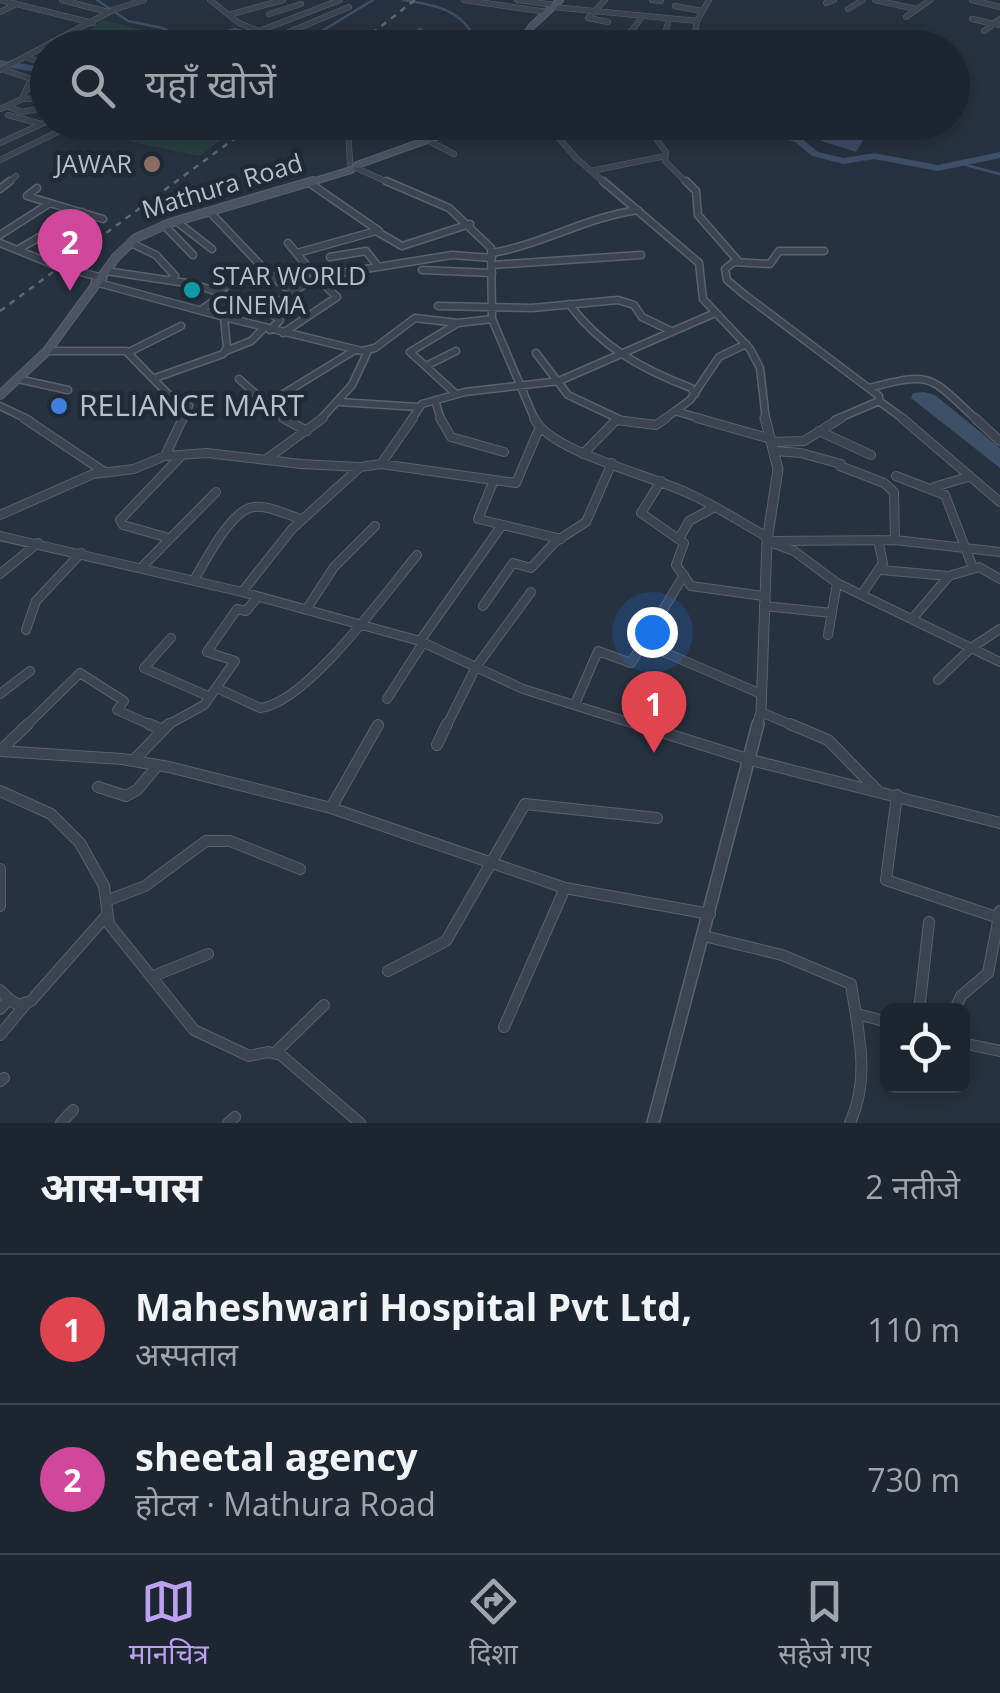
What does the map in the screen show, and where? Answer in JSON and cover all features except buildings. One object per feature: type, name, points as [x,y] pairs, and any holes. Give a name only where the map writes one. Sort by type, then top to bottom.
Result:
[{"type":"main road","points":[[531,30],[554,6]]},
{"type":"main road","name":"Mathura Road","points":[[0,391],[131,243],[164,225],[429,141]]},
{"type":"main road","name":"Mathura Road","points":[[100,278],[120,245],[146,228],[311,184],[352,167]]},
{"type":"main road","points":[[0,391],[47,351],[100,278]]},
{"type":"street","points":[[0,0],[21,2],[93,23]]},
{"type":"street","points":[[62,0],[113,10]]},
{"type":"street","points":[[79,30],[113,10],[144,0]]},
{"type":"street","points":[[213,0],[261,30]]},
{"type":"street","points":[[213,0],[227,16],[261,30],[340,0]]},
{"type":"street","points":[[232,14],[283,0]]},
{"type":"street","points":[[292,0],[314,10]]},
{"type":"street","points":[[464,0],[554,6]]},
{"type":"street","points":[[516,0],[593,13],[697,21]]},
{"type":"street","points":[[605,0],[589,19],[608,22]]},
{"type":"street","points":[[652,0],[661,1]]},
{"type":"street","points":[[695,30],[709,0]]},
{"type":"street","points":[[826,3],[834,0]]},
{"type":"street","points":[[848,9],[862,0]]},
{"type":"street","points":[[875,0],[916,9]]},
{"type":"street","points":[[906,17],[930,0]]},
{"type":"street","points":[[972,0],[1000,8]]},
{"type":"street","points":[[0,12],[21,2]]},
{"type":"street","points":[[876,12],[892,2]]},
{"type":"street","points":[[270,14],[302,4]]},
{"type":"street","points":[[675,6],[702,11]]},
{"type":"street","points":[[293,30],[349,7]]},
{"type":"street","points":[[652,18],[658,11]]},
{"type":"street","points":[[632,30],[641,18]]},
{"type":"street","points":[[665,30],[668,19]]},
{"type":"street","points":[[972,19],[998,22]]},
{"type":"street","points":[[984,31],[998,22]]},
{"type":"street","points":[[0,60],[8,67],[30,55]]},
{"type":"street","points":[[26,57],[30,58]]},
{"type":"street","points":[[22,99],[30,80]]},
{"type":"street","points":[[22,99],[30,103]]},
{"type":"street","points":[[3,115],[8,106],[30,99]]},
{"type":"street","points":[[8,106],[22,112]]},
{"type":"street","points":[[3,115],[30,110]]},
{"type":"street","points":[[3,115],[30,120]]},
{"type":"street","points":[[0,144],[30,130]]},
{"type":"street","points":[[0,135],[13,138]]},
{"type":"street","points":[[0,160],[41,140]]},
{"type":"street","points":[[354,140],[352,167],[438,202],[470,224],[492,262],[492,319],[539,429],[582,454],[661,481],[714,507],[794,552],[836,583],[1000,662]]},
{"type":"street","points":[[562,140],[591,171],[699,262],[703,299],[746,344],[760,368],[778,469],[767,539],[761,712],[653,1123]]},
{"type":"street","points":[[655,140],[667,163],[698,195],[698,215],[738,262]]},
{"type":"street","points":[[429,141],[454,154]]},
{"type":"street","points":[[591,171],[666,156]]},
{"type":"street","points":[[0,189],[16,176]]},
{"type":"street","points":[[311,184],[402,246],[470,224]]},
{"type":"street","points":[[37,188],[27,196],[103,219]]},
{"type":"street","points":[[0,234],[50,203]]},
{"type":"street","points":[[154,378],[214,360],[251,341],[280,320],[270,312],[270,307],[316,277],[458,254],[492,262],[606,214],[638,210]]},
{"type":"street","points":[[19,250],[82,212]]},
{"type":"street","points":[[210,212],[266,271],[285,286],[296,289]]},
{"type":"street","points":[[176,221],[212,250]]},
{"type":"street","points":[[164,225],[193,255]]},
{"type":"street","points":[[297,252],[379,231]]},
{"type":"street","points":[[284,334],[337,299],[288,242]]},
{"type":"street","points":[[131,243],[150,249],[172,271],[175,276],[170,280]]},
{"type":"street","points":[[0,247],[11,246],[57,266],[284,334],[368,351]]},
{"type":"street","points":[[824,250],[785,249],[775,252],[770,264],[738,262],[725,269],[729,282],[868,388],[1000,502]]},
{"type":"street","points":[[330,257],[366,251],[377,265]]},
{"type":"street","points":[[422,270],[592,255],[642,255]]},
{"type":"street","points":[[216,290],[266,271]]},
{"type":"street","points":[[100,278],[170,280],[216,290],[224,296],[201,310]]},
{"type":"street","points":[[438,306],[491,308],[626,302],[638,308],[642,317],[670,331]]},
{"type":"street","points":[[569,304],[616,354],[691,388],[695,394]]},
{"type":"street","points":[[339,402],[418,407],[456,394],[559,380],[716,313]]},
{"type":"street","points":[[224,317],[225,352]]},
{"type":"street","points":[[267,458],[307,431],[339,402],[364,368],[368,351],[412,319],[458,323],[492,319]]},
{"type":"street","points":[[456,394],[410,350],[458,323]]},
{"type":"street","points":[[129,352],[180,326]]},
{"type":"street","points":[[536,353],[568,395],[619,419],[653,427],[695,394],[719,357],[746,344]]},
{"type":"street","points":[[47,351],[110,348],[129,352],[167,393],[189,406],[165,456]]},
{"type":"street","points":[[267,404],[356,350]]},
{"type":"street","points":[[428,365],[456,351]]},
{"type":"street","points":[[868,388],[916,376],[934,380],[1000,441]]},
{"type":"street","points":[[18,379],[68,390]]},
{"type":"street","points":[[239,379],[270,410],[307,431]]},
{"type":"street","points":[[434,400],[445,432],[451,437],[504,452]]},
{"type":"street","points":[[773,444],[804,441],[879,400]]},
{"type":"street","points":[[0,406],[41,426],[103,472]]},
{"type":"street","points":[[380,464],[418,407]]},
{"type":"street","points":[[675,411],[884,483],[894,492],[895,540]]},
{"type":"street","points":[[582,454],[619,419]]},
{"type":"street","points":[[0,515],[103,472],[134,468],[165,456],[218,452],[360,468],[380,464],[516,483],[539,429]]},
{"type":"street","points":[[819,431],[871,454]]},
{"type":"street","points":[[169,538],[124,525],[120,520],[182,455]]},
{"type":"street","points":[[483,606],[514,563],[531,568],[561,538],[586,522],[612,463]]},
{"type":"street","points":[[242,592],[301,520],[360,468]]},
{"type":"street","points":[[896,476],[934,487],[950,502],[974,568]]},
{"type":"street","points":[[934,487],[968,476]]},
{"type":"street","points":[[494,480],[478,518],[561,538]]},
{"type":"street","points":[[661,481],[641,513],[684,543],[676,566],[691,586],[832,613]]},
{"type":"street","points":[[141,568],[216,492]]},
{"type":"street","points":[[194,580],[226,530],[245,510],[257,507],[301,520]]},
{"type":"street","points":[[678,539],[690,522],[714,507]]},
{"type":"street","points":[[387,699],[502,525]]},
{"type":"street","points":[[306,610],[334,567],[376,526]]},
{"type":"street","points":[[0,536],[242,592],[422,642],[523,689],[847,787],[878,791],[1000,822]]},
{"type":"street","points":[[767,539],[895,540],[1000,552]]},
{"type":"street","points":[[862,594],[881,570],[884,555],[878,540]]},
{"type":"street","points":[[0,574],[38,543]]},
{"type":"street","points":[[26,630],[36,602],[81,554]]},
{"type":"street","points":[[171,638],[144,668],[256,708],[272,707],[314,676],[418,555]]},
{"type":"street","points":[[881,570],[949,576],[985,568],[1000,579]]},
{"type":"street","points":[[576,704],[598,651],[631,663],[684,575]]},
{"type":"street","points":[[913,618],[949,576]]},
{"type":"street","points":[[828,635],[836,583]]},
{"type":"street","points":[[437,745],[476,667],[531,592]]},
{"type":"street","points":[[133,761],[160,729],[204,705],[214,692],[235,662],[207,652],[237,609],[246,611],[256,599]]},
{"type":"street","points":[[938,680],[970,648],[1000,629]]},
{"type":"street","points":[[657,649],[762,694]]},
{"type":"street","points":[[0,694],[30,671]]},
{"type":"street","points":[[0,751],[80,673],[124,701],[117,710],[160,729]]},
{"type":"street","points":[[761,712],[828,740],[878,791]]},
{"type":"street","points":[[331,808],[378,725]]},
{"type":"street","points":[[0,751],[158,765],[331,808],[565,888],[710,914]]},
{"type":"street","points":[[98,787],[126,796],[158,765]]},
{"type":"street","points":[[0,791],[51,814],[67,826],[99,873],[109,924],[194,1030],[249,1056],[276,1053],[324,1005]]},
{"type":"street","points":[[897,796],[886,880],[1000,914],[994,975],[962,996],[958,1003]]},
{"type":"street","points":[[388,971],[446,941],[517,813],[534,802],[657,818]]},
{"type":"street","points":[[106,901],[145,886],[206,841],[230,841],[300,869]]},
{"type":"street","points":[[0,869],[0,906]]},
{"type":"street","points":[[504,1027],[565,888]]},
{"type":"street","points":[[0,1034],[108,915]]},
{"type":"street","points":[[919,1003],[929,922]]},
{"type":"street","points":[[704,936],[782,955],[846,980],[854,990],[863,1086],[850,1123]]},
{"type":"street","points":[[151,977],[208,954]]},
{"type":"street","points":[[0,990],[9,999],[25,1005]]},
{"type":"street","points":[[0,1009],[9,999]]},
{"type":"street","points":[[857,1014],[880,1020]]},
{"type":"street","points":[[970,1045],[1000,1051]]},
{"type":"street","points":[[276,1053],[360,1123]]},
{"type":"street","points":[[61,1123],[72,1110]]},
{"type":"green space","points":[[102,20],[144,30],[90,30]]},
{"type":"green space","points":[[128,140],[221,140],[200,156]]},
{"type":"water","points":[[821,140],[863,140],[856,152]]},
{"type":"water","points":[[913,393],[935,395],[1000,448],[1000,468],[911,398]]},
{"type":"waterway","points":[[97,0],[128,21],[166,30]]},
{"type":"waterway","points":[[324,30],[373,0]]},
{"type":"waterway","points":[[403,0],[450,12],[469,30]]},
{"type":"waterway","points":[[232,30],[239,30]]},
{"type":"waterway","points":[[0,63],[30,68]]},
{"type":"waterway","points":[[798,140],[815,154],[844,161],[874,156],[938,168],[1000,155]]},
{"type":"waterway","points":[[966,165],[1000,174]]},
{"type":"railway","points":[[376,30],[415,0]]},
{"type":"railway","points":[[0,311],[233,140]]},
{"type":"place","name":"JAWAR","points":[[152,164]]},
{"type":"place","name":"STAR WORLD CINEMA","points":[[192,290]]},
{"type":"place","name":"sheetal agency","points":[[70,291]]},
{"type":"place","name":"RELIANCE MART","points":[[59,406]]},
{"type":"place","name":"Maheshwari Hospital Pvt Ltd,","points":[[654,753]]}]
